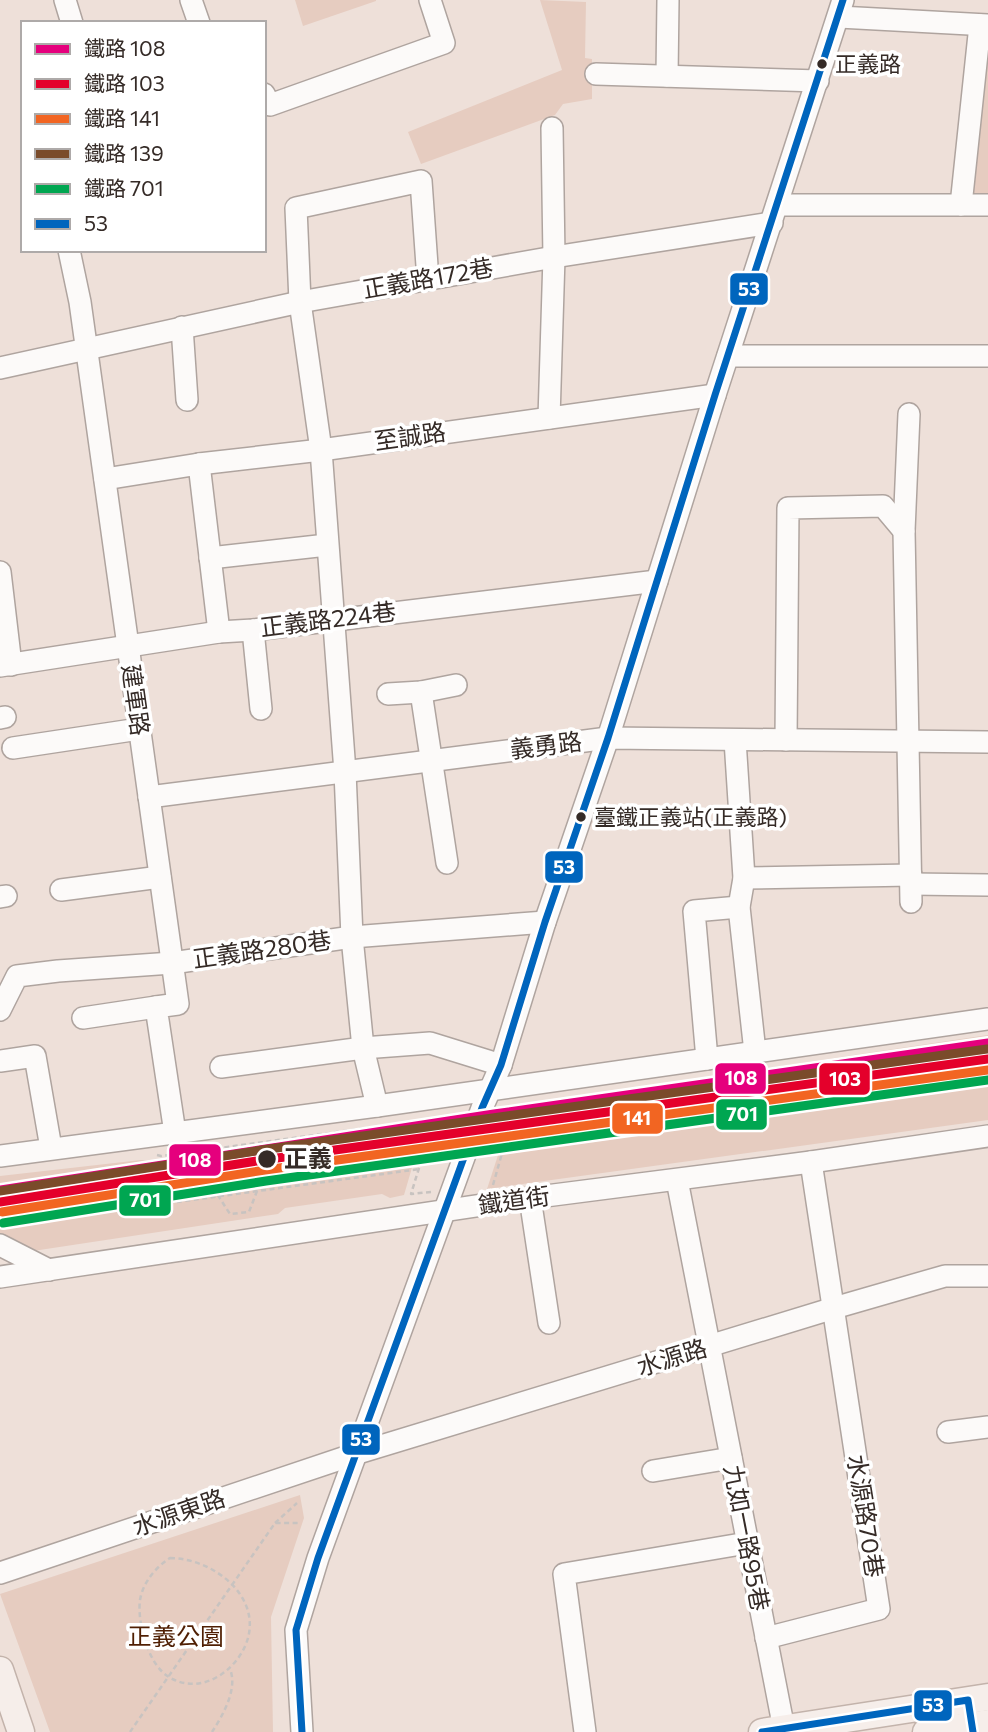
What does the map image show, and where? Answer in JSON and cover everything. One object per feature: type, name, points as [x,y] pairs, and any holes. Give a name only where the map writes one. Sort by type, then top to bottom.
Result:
[{"type":"main road","points":[[0,1670],[21,1732]]},
{"type":"main road","points":[[773,1730],[978,1716]]},
{"type":"main road","points":[[926,1732],[978,1716]]},
{"type":"street","points":[[65,0],[71,21]]},
{"type":"street","points":[[191,0],[198,21]]},
{"type":"street","points":[[266,98],[270,105],[444,43],[430,0]]},
{"type":"street","points":[[667,0],[667,76]]},
{"type":"street","points":[[302,1732],[296,1630],[318,1559],[444,1212],[501,1065],[841,8],[984,25],[961,205]]},
{"type":"street","points":[[596,74],[818,81]]},
{"type":"street","points":[[549,418],[554,257],[552,128]]},
{"type":"street","points":[[377,1106],[363,1048],[352,937],[345,772],[321,450],[300,302],[296,208],[421,181],[428,279]]},
{"type":"street","name":"正義路172巷","points":[[0,368],[300,302],[775,214],[988,205]]},
{"type":"street","name":"建軍路","points":[[69,252],[80,302],[178,1004],[156,1007]]},
{"type":"street","points":[[183,327],[187,400]]},
{"type":"street","points":[[728,356],[988,356]]},
{"type":"street","name":"至誠路","points":[[105,479],[715,395]]},
{"type":"street","points":[[909,414],[904,531],[911,887]]},
{"type":"street","points":[[199,464],[219,632]]},
{"type":"street","points":[[786,740],[788,508],[883,506],[904,531]]},
{"type":"street","points":[[210,558],[327,545]]},
{"type":"street","points":[[0,572],[5,665]]},
{"type":"street","name":"正義路224巷","points":[[5,665],[219,632],[657,581]]},
{"type":"street","points":[[253,630],[261,709]]},
{"type":"street","points":[[388,694],[421,692],[456,685]]},
{"type":"street","points":[[421,692],[447,863]]},
{"type":"street","points":[[13,748],[139,729]]},
{"type":"street","name":"義勇路","points":[[149,797],[608,738],[988,742]]},
{"type":"street","points":[[735,740],[744,877],[739,906],[755,1052]]},
{"type":"street","points":[[61,890],[160,877]]},
{"type":"street","points":[[744,877],[911,887],[988,885]]},
{"type":"street","points":[[707,1059],[694,911],[739,906]]},
{"type":"street","name":"正義路280巷","points":[[0,1010],[16,976],[172,963],[352,937],[545,922]]},
{"type":"street","points":[[83,1018],[156,1007],[175,1133]]},
{"type":"street","points":[[0,1156],[377,1106],[988,1019]]},
{"type":"street","points":[[220,1067],[363,1048],[430,1043],[501,1065]]},
{"type":"street","points":[[0,1061],[35,1056],[51,1148]]},
{"type":"street","name":"鐵道街","points":[[0,1277],[530,1198],[988,1136]]},
{"type":"street","points":[[811,1162],[834,1308]]},
{"type":"street","name":"九如一路95巷","points":[[677,1180],[766,1638],[773,1730]]},
{"type":"street","points":[[530,1198],[549,1322]]},
{"type":"street","points":[[0,1245],[49,1270]]},
{"type":"street","name":"水源路","points":[[358,1453],[945,1276],[988,1276]]},
{"type":"street","name":"水源路70巷","points":[[766,1638],[879,1609],[834,1308]]},
{"type":"street","points":[[948,1432],[988,1427]]},
{"type":"street","name":"水源東路","points":[[0,1573],[358,1453]]},
{"type":"street","points":[[653,1471],[731,1458]]},
{"type":"street","points":[[585,1732],[564,1574],[747,1543]]},
{"type":"path","points":[[493,1185],[514,1111],[690,1086],[696,1105],[700,1105],[988,1060]]},
{"type":"path","points":[[533,1108],[540,1147]]},
{"type":"path","points":[[411,1194],[435,1116]]},
{"type":"path","points":[[503,1152],[680,1127],[690,1124],[698,1116]]},
{"type":"path","points":[[200,1168],[329,1153],[429,1137]]},
{"type":"path","points":[[190,1152],[230,1214],[249,1212],[257,1191]]},
{"type":"path","points":[[329,1153],[331,1166]]},
{"type":"path","points":[[0,1226],[420,1169]]},
{"type":"path","points":[[130,1732],[275,1523],[297,1503]]},
{"type":"path","points":[[275,1523],[300,1523]]},
{"type":"path","points":[[170,1558],[182,1558],[209,1567],[233,1584],[249,1615],[250,1630],[245,1649],[230,1669],[205,1681],[185,1683],[168,1677],[147,1648],[140,1601],[144,1586],[151,1575],[159,1565],[170,1558]]},
{"type":"path","points":[[212,1732],[230,1698],[234,1679],[230,1669]]},
{"type":"green space","points":[[295,0],[376,0],[376,1],[303,26]]},
{"type":"green space","points":[[540,0],[586,2],[585,58],[592,59],[592,99],[563,104],[555,115],[421,164],[408,132],[562,70]]},
{"type":"green space","points":[[988,48],[988,195],[968,195]]},
{"type":"green space","points":[[988,1035],[988,1120],[487,1189],[514,1106]]},
{"type":"green space","points":[[423,1130],[404,1195],[390,1198],[382,1194],[285,1208],[278,1214],[33,1251],[0,1239],[0,1176],[141,1160],[161,1162]]},
{"type":"green space","name":"正義公園","points":[[300,1495],[304,1518],[271,1617],[273,1732],[50,1732],[0,1594]]},
{"type":"rail line","name":"108","points":[[0,1190],[494,1114],[988,1043]]},
{"type":"rail line","name":"139","points":[[0,1191],[262,1150],[987,1049]]},
{"type":"rail line","name":"103","points":[[0,1202],[263,1160],[988,1059]]},
{"type":"rail line","name":"141","points":[[2,1212],[265,1170],[988,1070]]},
{"type":"rail line","name":"701","points":[[3,1223],[266,1181],[988,1080]]},
{"type":"transit line","name":"53","points":[[302,1732],[296,1630],[318,1558],[482,1108],[501,1065],[843,0]]},
{"type":"transit line","name":"53","points":[[762,1732],[968,1700],[973,1732]]},
{"type":"place","name":"正義路","points":[[822,64]]},
{"type":"place","name":"臺鐵正義站(正義路)","points":[[581,817]]},
{"type":"place","name":"正義","points":[[267,1159]]}]
